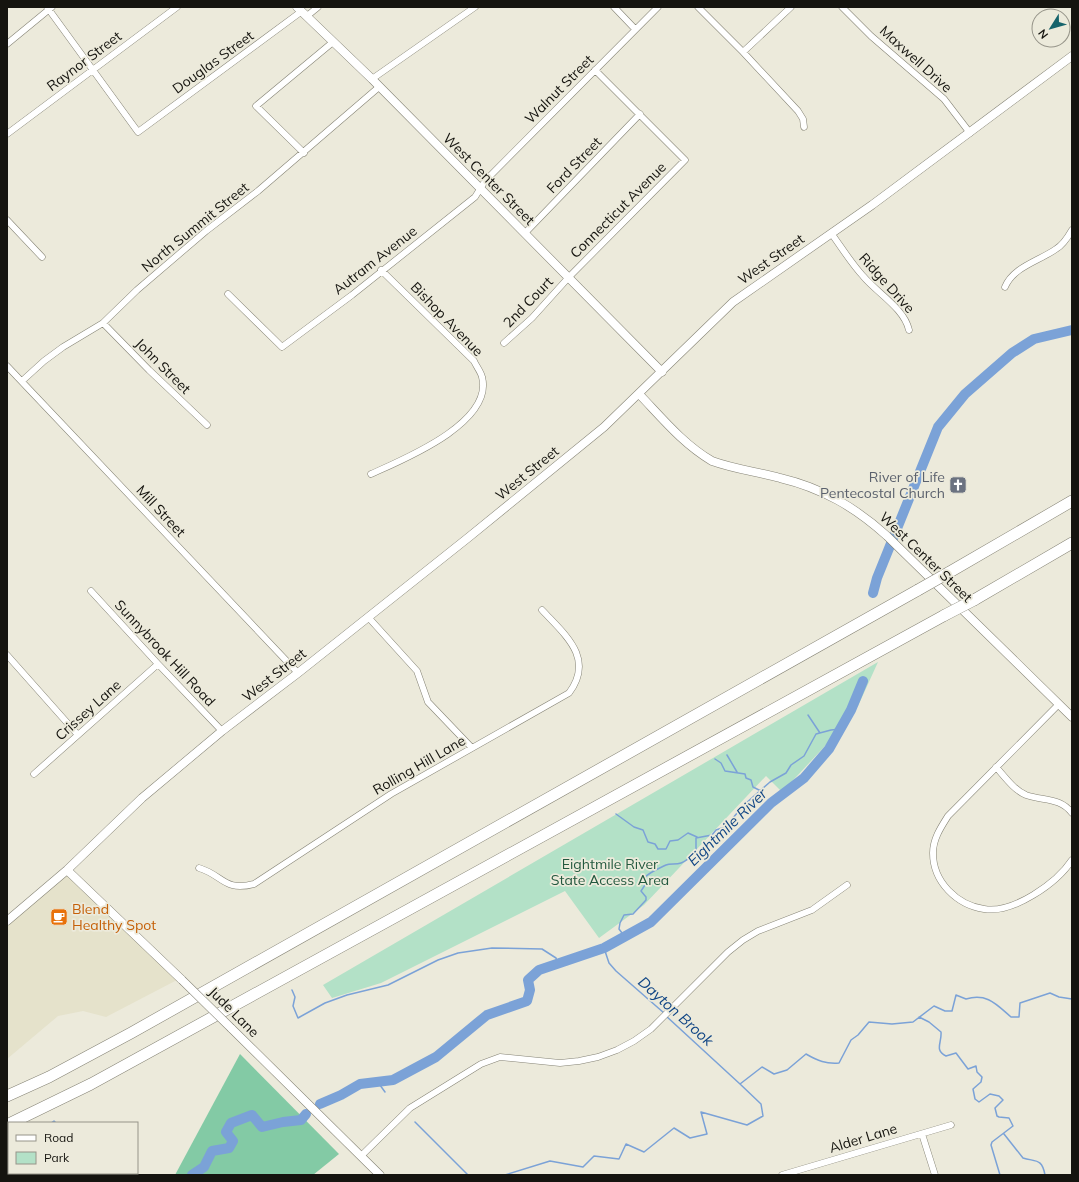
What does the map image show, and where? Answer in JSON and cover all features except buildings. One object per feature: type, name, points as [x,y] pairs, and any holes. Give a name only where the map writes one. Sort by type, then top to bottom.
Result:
[{"type":"highway","points":[[7,1096],[49,1077],[131,1033],[918,590],[1072,501]]},
{"type":"highway","points":[[13,1122],[98,1081],[974,600],[1072,543]]},
{"type":"highway","points":[[7,1088],[44,1074],[131,1033]]},
{"type":"street","name":"Raynor Street","points":[[7,134],[177,7]]},
{"type":"street","name":"Douglas Street","points":[[92,70],[138,132],[302,11],[318,7]]},
{"type":"street","points":[[372,79],[475,7]]},
{"type":"street","points":[[614,7],[635,29]]},
{"type":"street","name":"Walnut Street","points":[[479,189],[658,7]]},
{"type":"street","points":[[698,7],[743,52],[798,112],[803,119],[804,127]]},
{"type":"street","points":[[743,52],[791,7]]},
{"type":"street","name":"Maxwell Drive","points":[[842,7],[871,36],[944,99],[970,133]]},
{"type":"street","points":[[7,44],[49,8],[92,70]]},
{"type":"street","name":"West Center Street","points":[[302,11],[372,79],[479,189],[525,233],[662,372]]},
{"type":"street","points":[[304,153],[256,106],[333,42]]},
{"type":"street","name":"West Street","points":[[7,921],[67,870],[142,798],[222,731],[298,673],[604,427],[733,302],[872,205],[1072,56]]},
{"type":"street","points":[[595,70],[640,114]]},
{"type":"street","name":"North Summit Street","points":[[22,381],[44,361],[63,347],[103,323],[137,290],[206,231],[304,153],[379,87]]},
{"type":"street","name":"Connecticut Avenue","points":[[569,277],[685,160],[640,114]]},
{"type":"street","name":"Ford Street","points":[[525,233],[640,114]]},
{"type":"street","name":"Autram Avenue","points":[[228,294],[282,347],[475,197],[479,189]]},
{"type":"street","points":[[7,220],[42,257]]},
{"type":"street","points":[[1005,287],[1014,274],[1057,249],[1072,230]]},
{"type":"street","name":"Ridge Drive","points":[[831,233],[862,276],[901,314],[907,322],[909,330]]},
{"type":"street","name":"Bishop Avenue","points":[[371,474],[433,445],[471,414],[480,404],[482,392],[482,378],[474,361],[381,270]]},
{"type":"street","name":"2nd Court","points":[[504,343],[532,318],[569,277]]},
{"type":"street","name":"John Street","points":[[103,323],[149,370],[207,425]]},
{"type":"street","name":"Mill Street","points":[[7,366],[298,673]]},
{"type":"street","name":"West Center Street","points":[[639,394],[699,454],[712,461],[727,466],[779,477],[830,495],[861,514],[887,536],[1072,717]]},
{"type":"street","name":"Sunnybrook Hill Road","points":[[91,591],[222,731]]},
{"type":"street","name":"Rolling Hill Lane","points":[[199,868],[228,884],[236,886],[254,884],[391,794],[562,698],[574,686],[579,669],[576,650],[571,641],[542,610]]},
{"type":"street","points":[[368,617],[417,671],[428,702],[472,748]]},
{"type":"street","points":[[7,655],[78,734]]},
{"type":"street","name":"Crissey Lane","points":[[34,774],[158,664]]},
{"type":"street","points":[[1059,704],[948,816],[937,833],[933,852],[936,870],[947,890],[960,901],[985,909],[1008,906],[1045,889],[1072,860]]},
{"type":"street","points":[[996,767],[1017,790],[1027,796],[1057,802],[1069,809],[1072,814]]},
{"type":"street","name":"Jude Lane","points":[[67,870],[182,980],[380,1175]]},
{"type":"street","points":[[361,1156],[410,1108],[481,1064],[500,1057],[560,1063],[598,1057],[617,1050],[634,1041],[662,1018],[728,952],[743,940],[758,931],[812,910],[847,885]]},
{"type":"street","name":"Alder Lane","points":[[782,1175],[951,1125]]},
{"type":"street","points":[[922,1134],[935,1175]]},
{"type":"shaded area","points":[[67,874],[177,980],[106,1017],[83,1011],[58,1016],[7,1059],[7,924]]},
{"type":"green space","name":"Eightmile River State Access Area","points":[[878,662],[858,706],[839,731],[782,792],[766,776],[644,905],[599,938],[565,891],[381,983],[332,998],[323,985]]},
{"type":"green space","points":[[240,1054],[339,1154],[313,1175],[175,1175]]},
{"type":"waterway","name":"Eightmile River","points":[[873,593],[877,578],[938,427],[965,394],[1012,353],[1034,339],[1072,330]]},
{"type":"waterway","name":"Eightmile River","points":[[320,1104],[341,1095],[360,1084],[393,1080],[436,1057],[487,1015],[527,1001],[530,990],[528,980],[539,970],[604,948],[651,922],[771,803],[804,778],[829,749],[851,710],[863,681]]},
{"type":"waterway","points":[[808,715],[820,733]]},
{"type":"waterway","points":[[625,937],[619,929],[620,923],[624,915],[633,914],[646,900],[646,897],[641,891],[647,882],[645,877],[666,865],[679,864],[689,858],[696,852],[696,838],[712,835],[716,830],[725,827],[745,804],[770,782],[786,773],[791,765],[804,756],[816,734],[840,729]]},
{"type":"waterway","points":[[727,755],[737,772]]},
{"type":"waterway","points":[[715,759],[721,763],[725,771],[745,774],[746,778],[751,780],[753,787],[761,791]]},
{"type":"waterway","points":[[616,814],[634,827],[643,830],[648,842],[655,844],[658,849],[666,849],[670,841],[678,840],[688,833],[697,837]]},
{"type":"waterway","points":[[292,990],[295,997],[293,1006],[298,1018],[325,1003],[347,995],[388,985],[438,960],[458,953],[492,948],[542,949],[556,958],[558,964]]},
{"type":"waterway","name":"Dayton Brook","points":[[604,948],[609,963],[616,971],[664,1013]]},
{"type":"waterway","name":"Dayton Brook","points":[[666,1016],[740,1084],[762,1067],[774,1074],[787,1070],[806,1054],[822,1062],[839,1063],[851,1040],[858,1035],[869,1022],[892,1024],[913,1022],[934,1006],[945,1011],[952,1011],[956,995],[966,999],[980,997],[986,999],[996,1004],[1011,1017],[1019,1017],[1020,1003],[1050,993],[1059,997],[1072,999]]},
{"type":"waterway","points":[[919,1017],[929,1022],[941,1032],[939,1049],[942,1054],[946,1056],[956,1053],[968,1069],[976,1066],[977,1072],[982,1077],[981,1082],[973,1089],[975,1099],[979,1102],[990,1094],[999,1096],[1003,1100],[995,1108],[997,1116],[1009,1118],[1013,1126],[992,1142],[991,1145],[1000,1175]]},
{"type":"waterway","name":"Dayton Brook","points":[[377,1081],[385,1092]]},
{"type":"waterway","name":"Dayton Brook","points":[[505,1175],[550,1161],[583,1167],[594,1156],[619,1159],[626,1144],[644,1152],[674,1128],[690,1138],[707,1134],[701,1112],[747,1125],[763,1116],[761,1104],[740,1084]]},
{"type":"waterway","name":"Eightmile River","points":[[192,1175],[204,1167],[212,1151],[229,1148],[233,1141],[226,1132],[231,1123],[252,1115],[262,1127],[283,1122],[301,1120],[306,1114]]},
{"type":"waterway","name":"Dayton Brook","points":[[415,1122],[468,1175]]},
{"type":"waterway","points":[[1004,1134],[1023,1158],[1040,1163],[1045,1175]]},
{"type":"place","name":"River of Life Pentecostal Church","points":[[958,485]]},
{"type":"place","name":"Blend Healthy Spot","points":[[59,917]]}]
